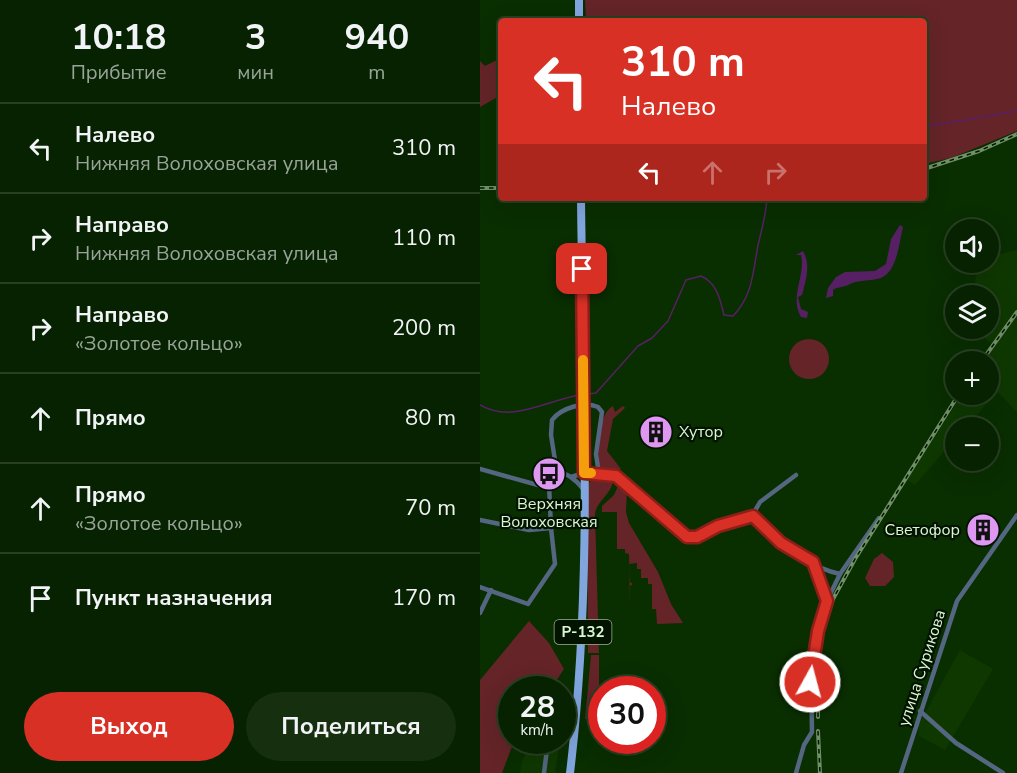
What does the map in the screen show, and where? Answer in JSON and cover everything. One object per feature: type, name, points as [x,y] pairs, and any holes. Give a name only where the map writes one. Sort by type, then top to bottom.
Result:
[{"type":"main road","points":[[579,0],[579,18]]},
{"type":"main road","name":"Р-132","points":[[570,773],[582,653],[584,420],[581,201]]},
{"type":"street","points":[[557,473],[551,435],[553,418],[571,408],[594,405],[602,412],[596,454],[599,474]]},
{"type":"street","points":[[480,469],[543,487],[549,484]]},
{"type":"street","points":[[480,587],[528,604],[555,564],[549,484],[552,476],[557,473],[571,477],[584,490]]},
{"type":"street","points":[[571,477],[584,473],[617,476],[688,537],[697,537],[718,526],[753,516],[760,502],[796,475]]},
{"type":"street","name":"улица Сурикова","points":[[901,773],[957,601],[1017,515]]},
{"type":"street","points":[[753,516],[781,543],[830,572],[840,574]]},
{"type":"street","points":[[796,773],[804,745],[812,732],[811,666],[827,601],[840,574],[879,518]]},
{"type":"street","points":[[480,520],[529,530],[551,528]]},
{"type":"street","points":[[813,562],[827,601]]},
{"type":"street","points":[[480,613],[491,590]]},
{"type":"street","points":[[920,711],[956,743],[1003,773]]},
{"type":"street","points":[[544,773],[546,754]]},
{"type":"shaded area","points":[[585,0],[1017,0],[1017,131],[951,158],[927,163],[927,18],[586,18]]},
{"type":"shaded area","points":[[498,60],[498,97],[480,107],[480,61],[485,66]]},
{"type":"shaded area","points":[[900,225],[903,227],[896,258],[884,277],[835,289],[833,296],[826,298],[828,288],[836,277],[845,272],[875,271],[886,264],[891,239]]},
{"type":"shaded area","points":[[1017,250],[1017,412],[999,393],[999,351],[989,351],[993,345],[986,339],[999,339],[999,285],[974,285],[977,273],[999,273],[1000,254]]},
{"type":"shaded area","points":[[803,251],[807,262],[807,273],[802,295],[798,297],[801,309],[808,312],[807,318],[801,317],[797,302],[802,263],[801,255],[796,255]]},
{"type":"shaded area","points":[[809,339],[823,345],[829,359],[823,373],[809,379],[795,373],[789,359],[795,345]]},
{"type":"shaded area","points":[[956,405],[986,405],[974,417],[948,417]]},
{"type":"shaded area","points":[[613,406],[615,412],[623,406],[625,408],[613,419],[607,451],[621,469],[605,472],[600,467],[599,434],[604,417]]},
{"type":"shaded area","points":[[945,421],[945,450],[915,485],[907,480]]},
{"type":"shaded area","points":[[596,476],[610,477],[613,482],[595,513],[599,653],[588,653],[587,494],[589,483]]},
{"type":"shaded area","points":[[619,484],[627,489],[626,512],[629,523],[658,572],[671,604],[683,623],[657,624],[656,609],[652,609],[652,584],[648,584],[648,578],[641,578],[641,569],[637,569],[637,563],[629,564],[629,554],[625,553],[625,549],[617,549],[617,512],[602,512],[602,506],[614,495]]},
{"type":"shaded area","points":[[882,553],[893,562],[894,577],[885,586],[870,586],[865,578],[874,559]]},
{"type":"shaded area","points":[[529,621],[549,643],[564,669],[559,676],[498,676],[498,754],[509,754],[502,773],[480,773],[480,680]]},
{"type":"shaded area","points":[[960,650],[993,669],[945,750],[919,736],[918,726]]},
{"type":"shaded area","points":[[591,655],[599,655],[599,676],[589,676]]},
{"type":"shaded area","points":[[588,687],[588,719],[585,719]]},
{"type":"shaded area","points":[[526,754],[558,754],[555,773],[520,773]]},
{"type":"waterway","points":[[927,126],[1017,111]]},
{"type":"waterway","points":[[588,394],[596,393],[638,346],[652,338],[668,321],[686,280],[701,276],[706,279],[717,292],[724,315],[733,316],[745,300],[751,283],[767,201]]},
{"type":"waterway","points":[[480,405],[492,410],[517,412],[580,395]]},
{"type":"railway","points":[[927,168],[979,151],[1017,134]]},
{"type":"railway","points":[[480,188],[498,188]]},
{"type":"railway","points":[[989,351],[1017,312]]},
{"type":"railway","points":[[818,717],[819,642],[833,599],[855,559],[952,405]]},
{"type":"railway","points":[[818,731],[820,773]]},
{"type":"slow traffic","points":[[583,360],[584,473],[591,473]]},
{"type":"place","name":"Хутор","points":[[656,432]]},
{"type":"place","name":"Верхняя Волоховская","points":[[549,474]]},
{"type":"place","name":"Светофор","points":[[983,530]]},
{"type":"route","points":[[582,269],[584,473],[613,474],[687,537],[697,537],[718,526],[753,516],[781,543],[813,562],[827,601],[818,631],[810,682]]}]
